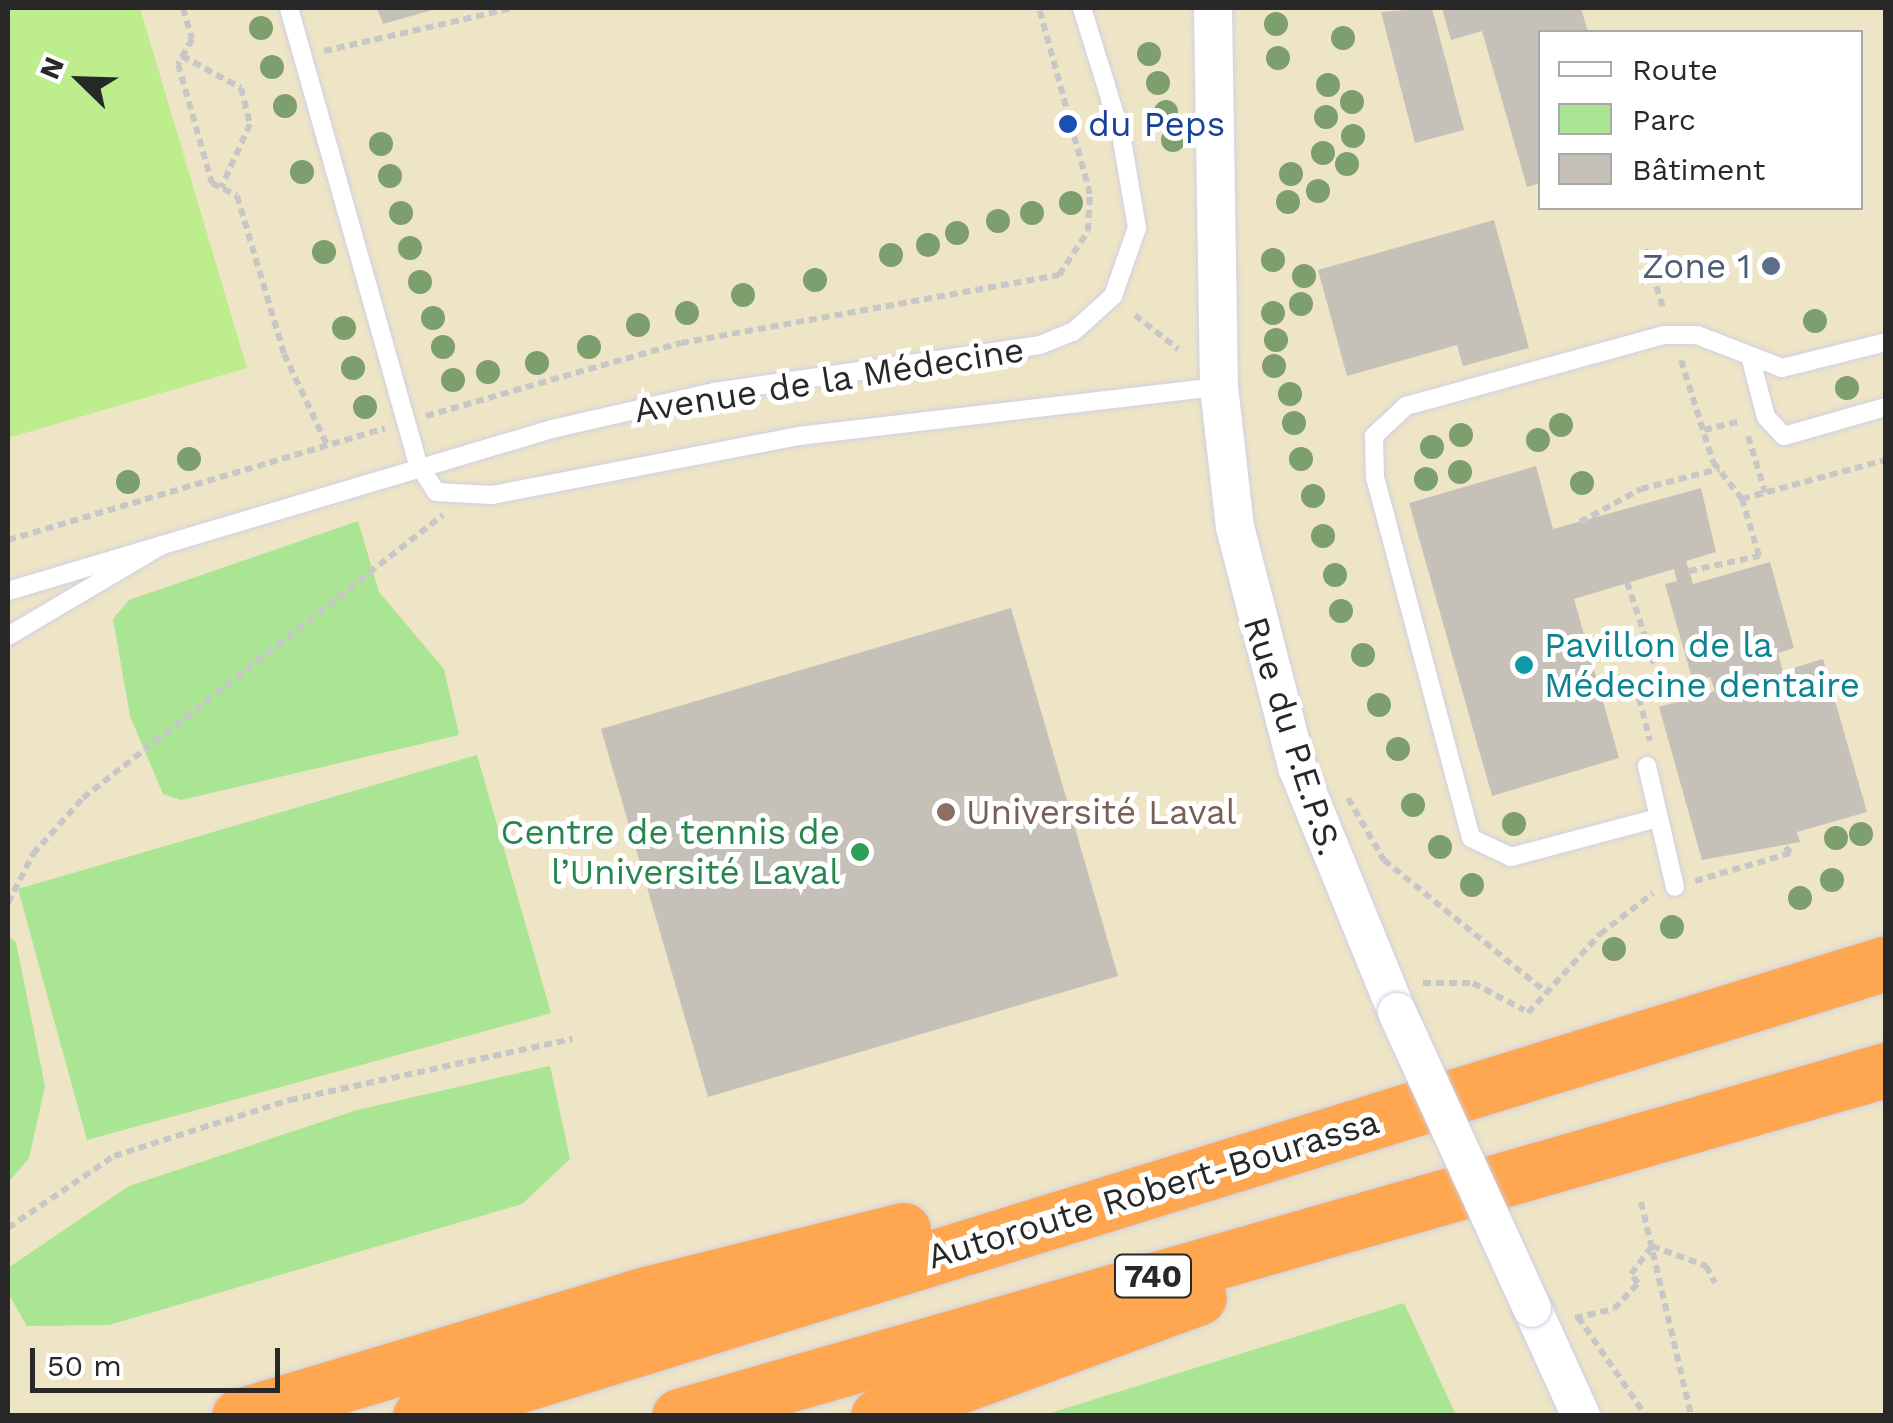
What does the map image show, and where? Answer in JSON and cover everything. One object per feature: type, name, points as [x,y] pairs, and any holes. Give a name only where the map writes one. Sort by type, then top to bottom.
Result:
[{"type":"highway","points":[[1739,1006],[1886,941]]},
{"type":"highway","name":"Autoroute Robert-Bourassa","points":[[420,1416],[1886,963]]},
{"type":"highway","points":[[878,1416],[1886,1041]]},
{"type":"highway","name":"740","points":[[679,1416],[1627,1139],[1886,1070]]},
{"type":"highway","points":[[239,1416],[646,1294],[1320,1137]]},
{"type":"street","name":"Rue du P.E.P.S.","points":[[1213,8],[1219,387],[1235,527],[1270,678],[1326,848],[1581,1416]]},
{"type":"lane","points":[[289,8],[418,464],[428,487],[447,495],[492,495],[973,411],[1219,387]]},
{"type":"lane","name":"Avenue de la Médecine","points":[[8,591],[182,532],[418,464],[714,392],[979,356],[1073,332],[1113,296],[1137,228],[1121,134],[1082,8]]},
{"type":"lane","points":[[1654,819],[1511,858],[1470,838],[1372,450],[1392,412],[1672,334],[1698,334],[1751,360],[1794,366],[1884,348]]},
{"type":"lane","points":[[1751,360],[1766,417],[1784,436],[1886,408]]},
{"type":"lane","name":"Avenue de la Médecine","points":[[8,636],[182,532]]},
{"type":"lane","points":[[1650,762],[1654,819],[1674,883]]},
{"type":"path","points":[[183,8],[192,38],[182,56],[212,182],[237,196],[287,362],[327,445]]},
{"type":"path","points":[[302,54],[400,40],[513,8]]},
{"type":"path","points":[[8,540],[680,343],[1059,275],[1088,231],[1090,194],[1039,8]]},
{"type":"path","points":[[182,56],[241,88],[250,124],[221,188]]},
{"type":"path","points":[[1645,249],[1704,430],[1719,469],[1742,499],[1759,556],[1689,571]]},
{"type":"path","points":[[1136,315],[1178,350]]},
{"type":"path","points":[[1704,430],[1743,423],[1765,492]]},
{"type":"path","points":[[1742,499],[1886,460]]},
{"type":"path","points":[[1580,522],[1641,490],[1719,469]]},
{"type":"path","points":[[8,903],[32,854],[83,798],[405,554],[444,515],[447,495]]},
{"type":"path","points":[[1627,582],[1662,691],[1639,698],[1650,762]]},
{"type":"path","points":[[1342,797],[1356,800],[1384,860],[1546,992]]},
{"type":"path","points":[[1422,982],[1472,983],[1526,1012],[1600,934],[1674,883],[1791,853],[1784,846]]},
{"type":"path","points":[[8,1228],[114,1156],[290,1100],[572,1039]]},
{"type":"path","points":[[1641,1202],[1691,1416]]},
{"type":"path","points":[[1652,1246],[1706,1266],[1715,1282]]},
{"type":"path","points":[[1587,1313],[1614,1309],[1638,1283],[1631,1274],[1652,1246]]},
{"type":"path","points":[[1578,1317],[1646,1416]]},
{"type":"shaded area","name":"Université Laval","points":[[8,8],[1885,8],[1885,1415],[8,1415]]},
{"type":"green space","points":[[8,8],[140,8],[247,368],[8,438]]},
{"type":"green space","points":[[358,521],[379,592],[444,669],[459,735],[181,800],[163,794],[130,716],[113,619],[129,600]]},
{"type":"green space","points":[[477,755],[551,1013],[87,1140],[18,889]]},
{"type":"green space","points":[[8,936],[16,942],[45,1086],[29,1158],[8,1183]]},
{"type":"green space","points":[[550,1066],[570,1159],[522,1204],[109,1325],[27,1326],[8,1293],[8,1268],[129,1186],[357,1110]]},
{"type":"green space","points":[[1404,1303],[1456,1415],[1044,1415]]},
{"type":"building","points":[[377,8],[436,8],[436,9],[383,24]]},
{"type":"building","points":[[1432,8],[1464,130],[1415,143],[1381,12]]},
{"type":"building","points":[[1442,8],[1581,8],[1587,30],[1538,30],[1538,184],[1527,187],[1482,31],[1451,40]]},
{"type":"building","points":[[1494,220],[1529,348],[1463,366],[1457,345],[1347,376],[1318,270]]},
{"type":"building","name":"Pavillon de la Médecine dentaire","points":[[1536,466],[1553,529],[1701,488],[1716,552],[1686,561],[1693,584],[1770,562],[1794,648],[1778,653],[1783,671],[1823,659],[1867,812],[1797,832],[1800,842],[1702,860],[1659,707],[1715,691],[1710,677],[1693,682],[1665,584],[1677,581],[1674,569],[1574,599],[1619,758],[1492,796],[1409,503]]},
{"type":"building","name":"Centre de tennis de l’Université Laval","points":[[1011,608],[1118,976],[708,1097],[601,729]]},
{"type":"place","name":"du Peps","points":[[1068,124]]},
{"type":"place","name":"Zone 1","points":[[1771,266]]},
{"type":"place","name":"Pavillon de la Médecine dentaire","points":[[1524,665]]},
{"type":"place","name":"Université Laval","points":[[946,812]]},
{"type":"place","name":"Centre de tennis de l’Université Laval","points":[[860,852]]}]
